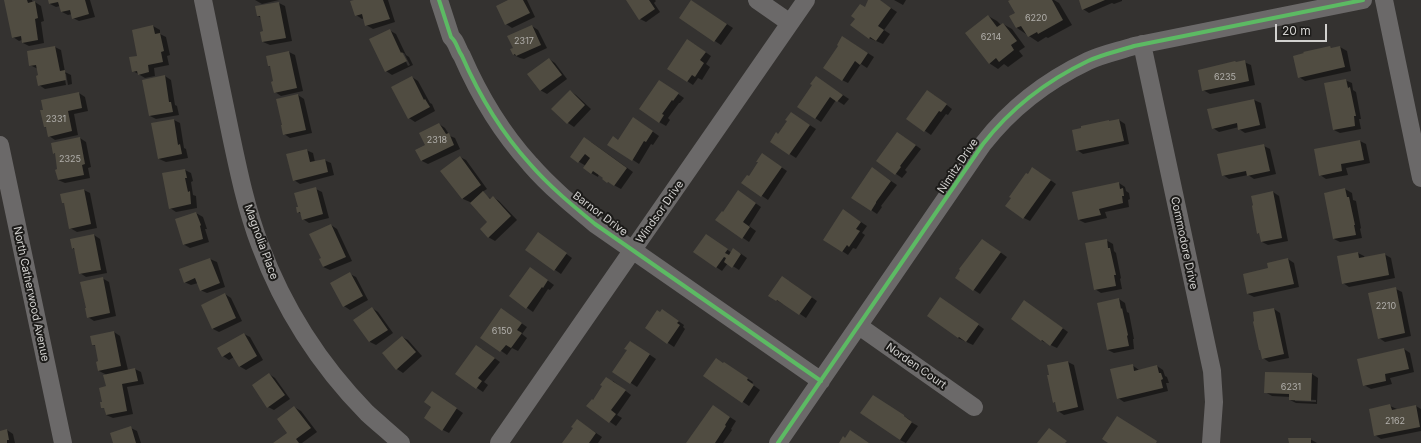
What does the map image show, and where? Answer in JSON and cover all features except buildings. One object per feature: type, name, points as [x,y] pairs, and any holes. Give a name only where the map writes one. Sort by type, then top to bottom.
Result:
[{"type":"street","name":"Magnolia Place","points":[[203,0],[243,191],[260,244],[272,274],[302,330],[334,375],[366,412],[401,443]]},
{"type":"street","name":"Barnor Drive","points":[[439,0],[451,37],[456,41],[457,50],[462,56],[484,99],[516,148],[541,176],[576,209],[595,224],[821,381]]},
{"type":"street","points":[[757,0],[790,23]]},
{"type":"street","name":"Windsor Drive","points":[[499,443],[634,251],[806,0]]},
{"type":"street","name":"Nimitz Drive","points":[[778,443],[983,144],[1009,115],[1033,93],[1067,71],[1119,50],[1142,44],[1363,0]]},
{"type":"street","points":[[1384,0],[1421,178]]},
{"type":"street","name":"Commodore Drive","points":[[1142,44],[1212,371],[1214,402],[1211,443]]},
{"type":"street","name":"North Catherwood Avenue","points":[[0,145],[63,443]]},
{"type":"street","name":"Norden Court","points":[[859,326],[974,407]]},
{"type":"cycle path","points":[[439,0],[451,37],[456,43],[483,99],[519,152],[545,180],[595,224],[821,381]]},
{"type":"cycle path","points":[[778,443],[983,144],[1005,119],[1030,96],[1058,77],[1105,54],[1134,46],[1363,0]]}]
